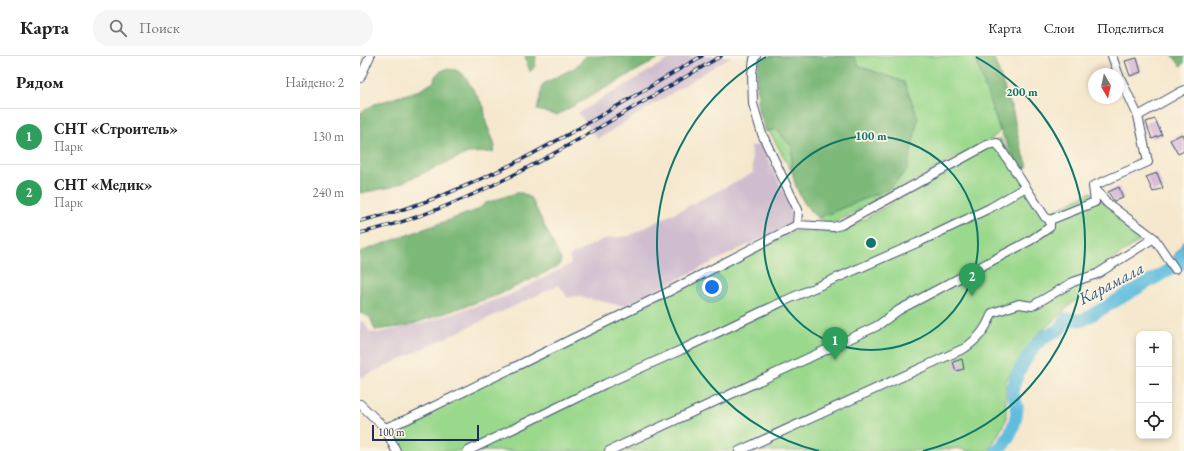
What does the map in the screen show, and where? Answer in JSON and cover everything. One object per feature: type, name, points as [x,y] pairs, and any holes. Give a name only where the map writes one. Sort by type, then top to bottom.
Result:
[{"type":"street","points":[[360,78],[370,56]]},
{"type":"street","points":[[756,56],[752,74],[753,104],[762,134],[798,210],[797,225]]},
{"type":"street","points":[[1093,186],[1148,162],[1138,116],[1118,73],[1112,56]]},
{"type":"street","points":[[1138,116],[1184,90]]},
{"type":"street","points":[[385,428],[408,419],[658,297],[797,225],[833,227],[841,225],[986,144],[997,143],[1045,217],[1050,220]]},
{"type":"street","points":[[1050,220],[1095,202],[1093,186]]},
{"type":"street","points":[[1093,186],[1107,203],[1154,238],[1175,269]]},
{"type":"street","points":[[468,451],[605,384],[682,350],[784,301],[924,240],[990,208],[1026,188]]},
{"type":"street","points":[[609,451],[877,326],[899,310],[1031,240],[1050,227],[1050,220]]},
{"type":"street","points":[[739,451],[965,348],[979,338],[987,327],[992,314],[1019,304],[1032,306],[1073,282],[1097,274],[1154,238]]},
{"type":"street","points":[[360,404],[385,428],[396,451]]},
{"type":"shaded area","points":[[674,56],[731,56],[598,139],[578,113]]},
{"type":"shaded area","points":[[761,145],[791,207],[791,224],[623,306],[575,296],[568,298],[559,285],[360,378],[360,322],[363,321],[370,332],[378,333],[420,324],[507,296],[571,264],[569,256],[604,239],[629,236],[753,173],[751,146]]},
{"type":"green space","points":[[525,56],[536,56],[535,66],[530,72]]},
{"type":"green space","points":[[586,56],[663,56],[557,115],[537,110],[543,84],[574,68]]},
{"type":"green space","points":[[770,56],[975,56],[1000,131],[993,138],[831,225],[818,218],[758,111]]},
{"type":"green space","points":[[770,56],[854,56],[859,66],[904,82],[918,118],[907,170],[889,189],[818,218],[813,214],[804,203],[797,190],[793,176],[792,147],[776,129],[766,132],[761,114],[757,89],[759,62]]},
{"type":"green space","points":[[975,56],[993,56],[1013,112],[1019,141],[1028,166],[1022,170],[1006,143],[1000,129]]},
{"type":"green space","points":[[1173,56],[1184,56],[1184,63],[1181,66]]},
{"type":"green space","points":[[446,69],[456,70],[464,75],[484,107],[486,123],[495,147],[493,152],[468,153],[392,187],[360,193],[360,113],[375,104],[420,90],[434,82],[436,75]]},
{"type":"green space","points":[[1000,138],[1048,214],[1091,192],[1145,237],[1088,276],[1078,298],[1034,338],[1006,381],[1006,420],[989,451],[967,451],[958,448],[935,451],[398,451],[390,430],[796,231],[817,232],[853,226]]},
{"type":"green space","points":[[516,193],[522,193],[531,198],[561,260],[559,266],[498,295],[407,326],[375,330],[370,317],[360,313],[360,252],[477,210],[486,203]]},
{"type":"water","points":[[1184,241],[1184,269],[1173,258]]},
{"type":"building","points":[[1137,58],[1141,72],[1130,76],[1125,61]]},
{"type":"building","points":[[1155,119],[1162,135],[1152,139],[1146,122]]},
{"type":"building","points":[[1182,134],[1184,139],[1184,151],[1178,154],[1170,140]]},
{"type":"building","points":[[1157,173],[1163,188],[1153,192],[1146,177]]},
{"type":"building","points":[[1119,187],[1123,198],[1114,201],[1108,192]]},
{"type":"building","points":[[962,359],[964,369],[956,371],[953,362]]},
{"type":"waterway","name":"Карамала","points":[[997,451],[1005,442],[1014,425],[1017,413],[1017,407],[1013,394],[1015,380],[1026,359],[1041,340],[1060,329],[1066,319],[1083,320],[1179,264],[1184,263]]},
{"type":"railway","points":[[360,221],[406,208],[450,192],[494,173],[579,129],[702,56]]},
{"type":"railway","points":[[360,233],[422,215],[511,176],[539,162],[721,56]]},
{"type":"place","name":"СНТ «Медик»","points":[[972,296]]},
{"type":"place","name":"СНТ «Строитель»","points":[[835,360]]}]
